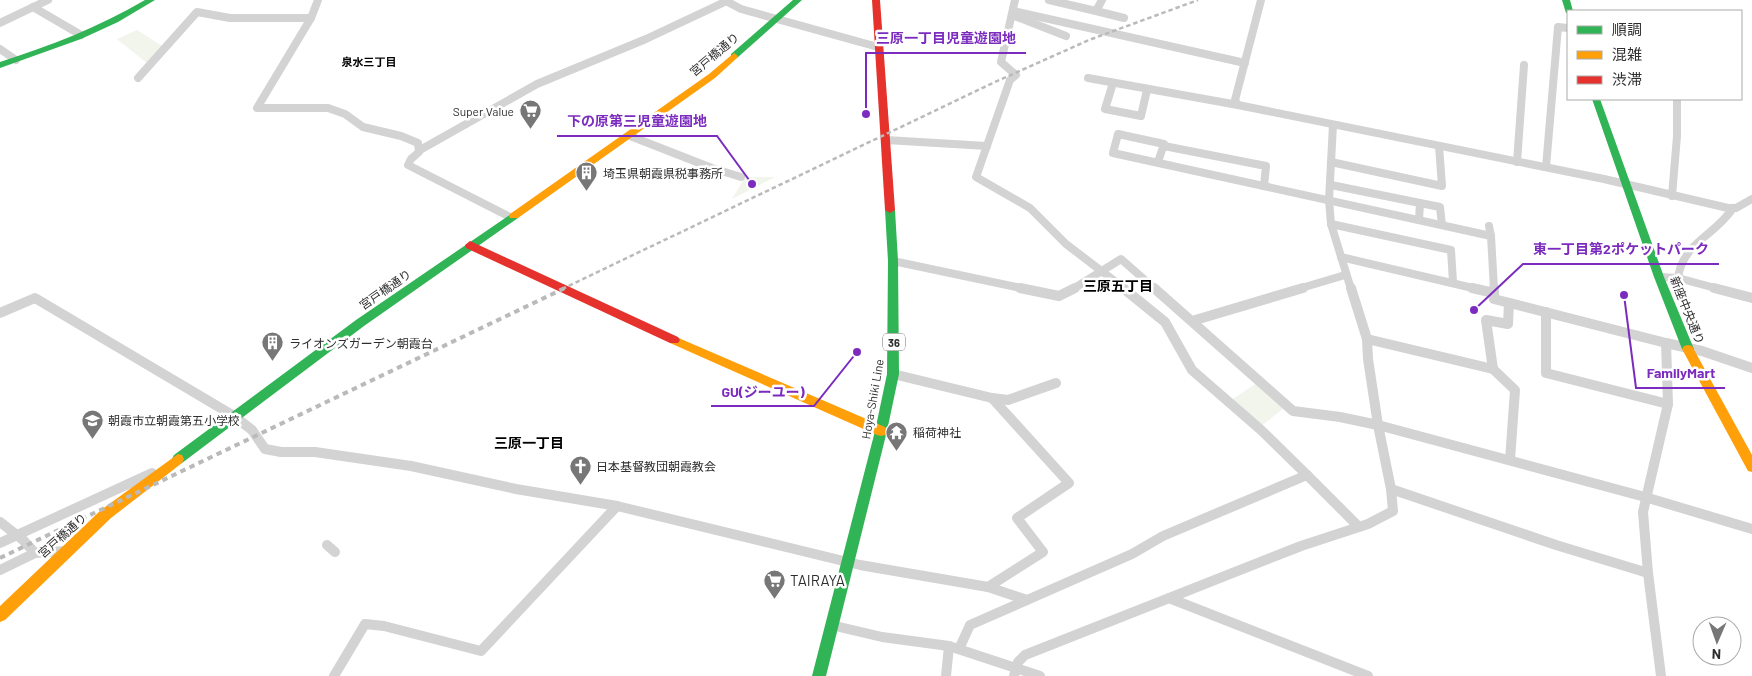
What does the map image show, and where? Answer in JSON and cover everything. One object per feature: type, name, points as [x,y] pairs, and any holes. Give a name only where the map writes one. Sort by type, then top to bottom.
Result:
[{"type":"street","points":[[0,23],[48,0]]},
{"type":"street","points":[[0,65],[114,22],[151,0]]},
{"type":"street","points":[[318,0],[311,18],[257,108],[328,108],[335,110],[363,127],[401,136],[418,143],[420,150]]},
{"type":"street","points":[[510,217],[408,165],[408,162],[420,150],[537,84],[646,40],[726,0],[741,9],[878,47]]},
{"type":"street","name":"宮戸橋通り","points":[[0,615],[64,550],[106,514],[172,463],[470,245],[630,136],[712,76],[798,0]]},
{"type":"street","name":"Hoya-Shiki Line","points":[[819,676],[881,431],[893,374],[893,261],[876,0]]},
{"type":"street","points":[[1015,0],[1001,62],[1013,78],[976,177],[1030,208],[1066,244],[1103,271],[1165,322],[1192,370],[1259,427],[1359,526]]},
{"type":"street","points":[[1049,0],[1124,18]]},
{"type":"street","points":[[1096,11],[1102,0]]},
{"type":"street","points":[[1238,105],[1235,100],[1260,0]]},
{"type":"street","points":[[33,7],[81,36]]},
{"type":"street","points":[[138,78],[197,12],[230,18],[311,18]]},
{"type":"street","points":[[1012,13],[1032,19],[1082,26],[1245,63]]},
{"type":"street","points":[[1032,19],[1063,35],[1082,26]]},
{"type":"street","points":[[1546,167],[1558,27],[1567,28]]},
{"type":"street","points":[[0,49],[16,60]]},
{"type":"street","points":[[1517,162],[1524,66]]},
{"type":"street","points":[[1088,78],[1238,105],[1546,167],[1733,208]]},
{"type":"street","points":[[1113,83],[1105,109],[1141,116],[1147,90]]},
{"type":"street","name":"新座中央通り","points":[[1596,100],[1659,277],[1688,348],[1719,410],[1752,467]]},
{"type":"street","points":[[1672,196],[1677,136],[1677,100]]},
{"type":"street","points":[[1015,671],[1018,662],[1025,655],[1301,546],[1368,524],[1393,511],[1391,489],[1378,425],[1368,359],[1367,339],[1330,224],[1329,200],[1333,125]]},
{"type":"street","points":[[1264,186],[1266,166],[1164,146],[1164,144],[1118,134],[1113,152],[1264,186],[1491,236]]},
{"type":"street","points":[[630,136],[712,168],[741,177]]},
{"type":"street","points":[[886,140],[987,146]]},
{"type":"street","points":[[1158,162],[1164,146]]},
{"type":"street","points":[[1331,162],[1442,186],[1439,146]]},
{"type":"street","points":[[1331,185],[1440,207],[1442,225]]},
{"type":"street","points":[[1678,278],[1678,270],[1683,255],[1724,220],[1733,208],[1752,199]]},
{"type":"street","points":[[1419,220],[1420,203]]},
{"type":"street","points":[[1330,224],[1451,250],[1453,282]]},
{"type":"street","points":[[1489,226],[1494,299],[1666,342],[1752,368]]},
{"type":"street","points":[[470,245],[664,336],[881,431]]},
{"type":"street","points":[[1341,257],[1494,293]]},
{"type":"street","points":[[893,261],[1059,296],[1064,295],[1121,259],[1293,411],[1340,417],[1378,425],[1645,497],[1752,529]]},
{"type":"street","points":[[1192,321],[1345,275]]},
{"type":"street","points":[[1659,277],[1678,278],[1752,298]]},
{"type":"street","points":[[0,313],[35,298],[234,416],[252,430],[266,449],[281,452],[315,452],[411,466],[507,487],[617,506],[847,562],[988,587],[1027,600]]},
{"type":"street","points":[[1493,369],[1486,320],[1508,324],[1509,303]]},
{"type":"street","points":[[1546,312],[1546,373],[1668,404]]},
{"type":"street","points":[[1367,339],[1493,369],[1515,390],[1510,460]]},
{"type":"street","points":[[1661,676],[1648,573],[1643,512],[1668,404],[1666,342]]},
{"type":"street","points":[[893,374],[992,398],[1008,400],[1056,383]]},
{"type":"street","points":[[988,587],[1043,552],[1017,518],[1069,483],[992,398]]},
{"type":"street","points":[[0,543],[172,463]]},
{"type":"street","points":[[946,676],[954,647],[970,625],[1132,554],[1163,536],[1306,475]]},
{"type":"street","points":[[1391,489],[1556,545],[1648,573]]},
{"type":"street","points":[[334,676],[365,624],[384,626],[482,651],[617,506]]},
{"type":"street","points":[[0,522],[17,535],[35,553]]},
{"type":"street","points":[[0,570],[35,553],[64,550]]},
{"type":"street","points":[[1169,598],[1367,676]]},
{"type":"street","points":[[831,625],[882,637],[954,647],[1015,671],[1040,676]]},
{"type":"shaded area","points":[[137,30],[162,46],[147,63],[117,39]]},
{"type":"shaded area","points":[[745,177],[775,177],[732,199]]},
{"type":"shaded area","points":[[1257,383],[1284,408],[1260,427],[1231,400]]},
{"type":"railway","points":[[562,289],[995,82],[1089,40],[1198,0]]},
{"type":"railway","points":[[0,558],[565,288]]},
{"type":"traffic: fast","points":[[0,65],[78,37],[115,20],[151,0]]},
{"type":"traffic: fast","points":[[734,56],[798,0]]},
{"type":"traffic: fast","points":[[1566,0],[1569,10]]},
{"type":"traffic: fast","points":[[1596,100],[1659,277],[1688,349]]},
{"type":"traffic: fast","points":[[819,676],[881,431],[893,374],[893,261],[890,210]]},
{"type":"traffic: fast","points":[[178,459],[360,323],[514,216]]},
{"type":"traffic: slow","points":[[514,216],[712,76],[734,56]]},
{"type":"traffic: slow","points":[[674,340],[881,431]]},
{"type":"traffic: slow","points":[[1688,349],[1752,467]]},
{"type":"traffic: slow","points":[[0,615],[106,514],[178,459]]},
{"type":"traffic: jam","points":[[876,0],[890,210]]},
{"type":"traffic: jam","points":[[470,245],[674,340]]},
{"type":"place","name":"三原一丁目児童遊園地","points":[[866,114]]},
{"type":"place","name":"Super Value","points":[[530,130]]},
{"type":"place","name":"下の原第三児童遊園地","points":[[752,184]]},
{"type":"place","name":"埼玉県朝霞県税事務所","points":[[587,192]]},
{"type":"place","name":"FamilyMart","points":[[1624,295]]},
{"type":"place","name":"東一丁目第2ポケットパーク","points":[[1474,310]]},
{"type":"place","name":"GU(ジーユー)","points":[[857,352]]},
{"type":"place","name":"ライオンズガーデン朝霞台","points":[[273,362]]},
{"type":"place","name":"朝霞市立朝霞第五小学校","points":[[92,439]]},
{"type":"place","name":"稲荷神社","points":[[897,451]]},
{"type":"place","name":"日本基督教団朝霞教会","points":[[580,485]]},
{"type":"place","name":"TAIRAYA","points":[[774,599]]},
{"type":"district","name":"泉水三丁目","points":[[369,61]]},
{"type":"district","name":"三原五丁目","points":[[1118,285]]},
{"type":"district","name":"三原一丁目","points":[[529,442]]}]
